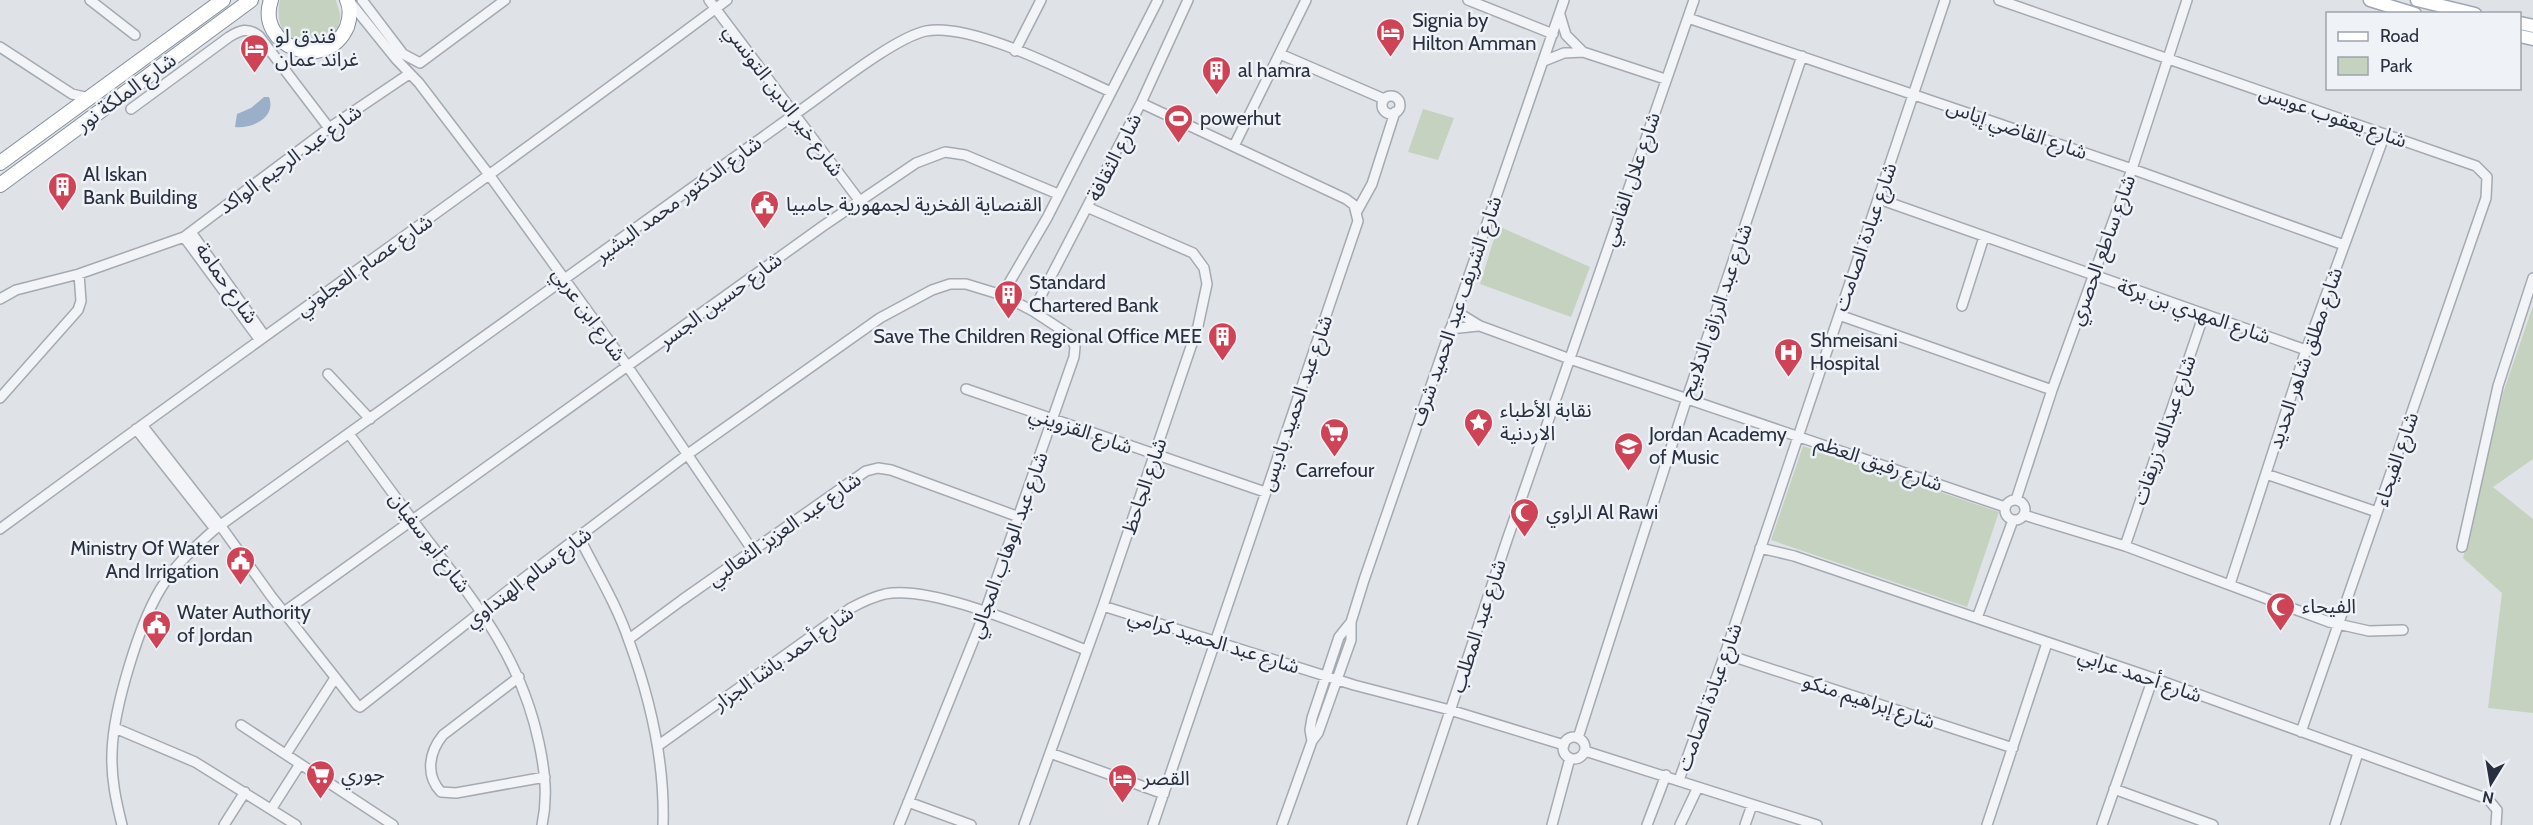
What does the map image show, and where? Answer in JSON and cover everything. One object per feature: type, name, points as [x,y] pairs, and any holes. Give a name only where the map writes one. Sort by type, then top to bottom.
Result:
[{"type":"highway","name":"شارع الملكة نور","points":[[3,159],[223,0]]},
{"type":"highway","name":"شارع الملكة نور","points":[[0,185],[251,0]]},
{"type":"highway","points":[[271,0],[270,21],[276,35],[288,46],[302,52],[318,52],[332,46],[343,35],[349,21],[350,6],[347,0]]},
{"type":"main road","points":[[2370,0],[2409,12]]},
{"type":"main road","points":[[2417,0],[2468,8]]},
{"type":"street","points":[[90,0],[135,35]]},
{"type":"street","name":"شارع ابن عربي","points":[[347,0],[419,83],[490,176],[628,367],[753,551]]},
{"type":"street","points":[[362,0],[403,54],[420,63]]},
{"type":"street","points":[[420,63],[505,0]]},
{"type":"street","name":"شارع خير الدين التونسي","points":[[709,0],[859,200]]},
{"type":"street","name":"شارع عصام العجلوني","points":[[0,529],[262,337],[490,176],[727,0]]},
{"type":"street","points":[[1015,51],[1041,0]]},
{"type":"street","name":"شارع الثقافة","points":[[1002,295],[1058,194],[1158,0]]},
{"type":"street","name":"شارع الثقافة","points":[[1033,311],[1089,208],[1141,103],[1188,0]]},
{"type":"street","points":[[1234,146],[1306,0]]},
{"type":"street","points":[[1468,0],[1553,34]]},
{"type":"street","name":"شارع الشريف عبد الحميد شرف","points":[[1282,825],[1312,741],[1318,733],[1338,680],[1351,640],[1351,622],[1564,0]]},
{"type":"street","name":"شارع علال الفاسي","points":[[1570,359],[1694,0]]},
{"type":"street","name":"شارع عبادة الصامت","points":[[1679,780],[1725,654],[1945,0]]},
{"type":"street","points":[[2000,0],[2167,59]]},
{"type":"street","name":"شارع ساطع الحصري","points":[[2016,500],[2052,390],[2132,169],[2187,0]]},
{"type":"street","points":[[1560,13],[1566,35],[1583,52]]},
{"type":"street","name":"شارع القاضي إياس","points":[[1688,18],[1913,93],[2344,245]]},
{"type":"street","points":[[131,109],[229,37],[238,31],[249,30],[259,36],[329,128]]},
{"type":"street","name":"شارع الدكتور محمد البشير","points":[[123,825],[116,801],[112,749],[134,650],[156,598],[180,563],[217,527],[795,114],[884,52],[909,38],[927,31],[950,31],[981,39],[1111,92]]},
{"type":"street","points":[[0,47],[72,94],[89,98]]},
{"type":"street","points":[[1544,61],[1563,53],[1583,52],[1665,79]]},
{"type":"street","points":[[1280,54],[1384,99],[1382,106],[1385,111],[1395,112],[1372,184],[1356,213]]},
{"type":"street","name":"شارع عبد الرزاق الدلابيح","points":[[1578,738],[1687,398],[1802,56]]},
{"type":"street","name":"شارع يعقوب عويس","points":[[2167,59],[2476,166],[2487,177],[2488,186]]},
{"type":"street","points":[[419,83],[420,63]]},
{"type":"street","name":"شارع عبد الرحيم الواكد","points":[[0,299],[16,290],[79,274],[187,234],[329,128],[409,74]]},
{"type":"street","points":[[70,112],[74,98],[72,94]]},
{"type":"street","points":[[1141,103],[1346,199],[1354,206],[1356,213]]},
{"type":"street","name":"شارع مطلق شاهر الحديد","points":[[2230,584],[2306,350],[2385,134]]},
{"type":"street","name":"شارع حسين الجسر","points":[[284,612],[859,200],[916,164],[945,152],[979,159],[1058,194]]},
{"type":"street","name":"شارع الفيحاء","points":[[2301,732],[2340,626],[2486,198],[2488,186]]},
{"type":"street","name":"شارع المهدي بن بركة","points":[[1879,199],[2306,350]]},
{"type":"street","name":"شارع الجاحظ","points":[[1024,825],[1103,606],[1198,326],[1207,288],[1206,275],[1193,253],[1089,208]]},
{"type":"street","name":"شارع عبد الحميد باديس","points":[[1153,825],[1356,231],[1356,213]]},
{"type":"street","name":"شارع حمامة","points":[[187,234],[262,337]]},
{"type":"street","points":[[1962,306],[1984,237]]},
{"type":"street","points":[[0,398],[78,310],[81,301],[79,274]]},
{"type":"street","points":[[2462,547],[2498,386],[2533,278]]},
{"type":"street","name":"شارع سالم الهنداوي","points":[[139,427],[335,678],[357,705],[362,706],[524,578],[688,454],[880,318],[932,290],[950,284],[966,284],[1002,295]]},
{"type":"street","name":"شارع عبد الوهاب المجالي","points":[[899,825],[986,612],[1074,357],[1075,347],[1071,336],[1033,311],[1002,295]]},
{"type":"street","name":"شارع رفيق العظم","points":[[1457,312],[1480,326],[1570,359],[2005,507]]},
{"type":"street","name":"شارع عبدالله زريقات","points":[[2125,546],[2204,314]]},
{"type":"street","points":[[1839,315],[2052,390]]},
{"type":"street","name":"شارع رفيق العظم","points":[[1450,329],[1469,325],[1480,326]]},
{"type":"street","name":"شارع عبد المطلب","points":[[1412,825],[1570,359]]},
{"type":"street","points":[[328,374],[370,419]]},
{"type":"street","name":"شارع القزويني","points":[[966,389],[1265,492]]},
{"type":"street","name":"شارع أبو سفيان","points":[[349,434],[483,612],[511,658],[536,727],[545,777],[542,825]]},
{"type":"street","name":"شارع عبد العزيز الثعالبي","points":[[629,639],[866,471],[878,468],[891,470],[1019,517]]},
{"type":"street","points":[[2266,474],[2377,512]]},
{"type":"street","points":[[2016,500],[2024,506],[2024,515],[2013,520],[2005,514],[2005,507],[2010,501],[2016,500]]},
{"type":"street","points":[[2024,515],[2125,546],[2340,626],[2369,631],[2403,630]]},
{"type":"street","points":[[1977,618],[2013,520]]},
{"type":"street","points":[[579,537],[629,639],[659,745],[663,825]]},
{"type":"street","name":"شارع أحمد عرابي","points":[[1760,548],[1794,556],[2153,678],[2488,799],[2497,810],[2496,825]]},
{"type":"street","name":"شارع أحمد باشا الجزار","points":[[659,745],[866,600],[885,594],[922,594],[986,612],[1086,650]]},
{"type":"street","name":"شارع عبد الحميد كرامي","points":[[1103,606],[1338,680],[1450,710],[1564,745]]},
{"type":"street","name":"شارع الشريف عبد الحميد شرف","points":[[1312,741],[1311,723],[1326,676],[1341,632],[1351,622]]},
{"type":"street","points":[[1987,825],[2047,643]]},
{"type":"street","name":"شارع إبراهيم منكو","points":[[1725,654],[2013,748]]},
{"type":"street","points":[[519,677],[443,735],[433,751],[430,775],[433,785],[441,792],[456,793],[545,777]]},
{"type":"street","points":[[286,754],[335,678]]},
{"type":"street","points":[[2102,825],[2153,678]]},
{"type":"street","points":[[241,725],[393,825]]},
{"type":"street","points":[[116,728],[195,762],[296,825]]},
{"type":"street","points":[[1571,738],[1578,738],[1584,743],[1585,751],[1581,757],[1570,758],[1565,754],[1564,745],[1571,738]]},
{"type":"street","points":[[1585,751],[1817,825]]},
{"type":"street","points":[[1050,753],[1164,795]]},
{"type":"street","points":[[2335,825],[2358,753]]},
{"type":"street","points":[[1552,825],[1570,758]]},
{"type":"street","points":[[272,808],[300,764]]},
{"type":"street","points":[[1647,825],[1666,775]]},
{"type":"street","points":[[1680,825],[1698,787]]},
{"type":"street","points":[[2114,789],[2212,825]]},
{"type":"street","points":[[224,825],[245,792]]},
{"type":"street","points":[[908,802],[971,825]]},
{"type":"street","points":[[1745,825],[1752,805]]},
{"type":"green space","points":[[280,0],[336,0],[340,16],[336,30],[328,39],[317,44],[305,44],[293,40],[284,32],[279,19]]},
{"type":"green space","points":[[1423,109],[1454,118],[1438,160],[1408,152]]},
{"type":"green space","points":[[1498,226],[1590,267],[1571,317],[1480,284]]},
{"type":"green space","points":[[2533,306],[2533,459],[2493,487],[2533,519],[2533,713],[2488,708],[2502,593],[2463,558],[2503,393]]},
{"type":"green space","points":[[1803,446],[1999,512],[1967,607],[1771,540]]},
{"type":"water","points":[[264,97],[269,97],[270,104],[266,116],[255,124],[235,127],[237,114],[251,108]]},
{"type":"place","name":"Signia by Hilton Amman","points":[[1391,58]]},
{"type":"place","name":"فندق لو غراند عمان","points":[[254,74]]},
{"type":"place","name":"al hamra","points":[[1217,96]]},
{"type":"place","name":"powerhut","points":[[1179,144]]},
{"type":"place","name":"Al Iskan Bank Building","points":[[62,212]]},
{"type":"place","name":"القنصاية الفخرية لجمهورية جامبيا","points":[[765,230]]},
{"type":"place","name":"Standard Chartered Bank","points":[[1008,320]]},
{"type":"place","name":"Save The Children Regional Office MEE","points":[[1223,362]]},
{"type":"place","name":"Shmeisani Hospital","points":[[1789,378]]},
{"type":"place","name":"نقابة الأطباء الاردنية","points":[[1479,448]]},
{"type":"place","name":"Carrefour","points":[[1335,458]]},
{"type":"place","name":"Jordan Academy of Music","points":[[1628,472]]},
{"type":"place","name":"الراوي Al Rawi","points":[[1525,538]]},
{"type":"place","name":"Ministry Of Water And Irrigation","points":[[240,586]]},
{"type":"place","name":"الفيحاء","points":[[2281,632]]},
{"type":"place","name":"Water Authority of Jordan","points":[[156,650]]},
{"type":"place","name":"جوري","points":[[320,800]]},
{"type":"place","name":"القصر","points":[[1122,804]]}]
